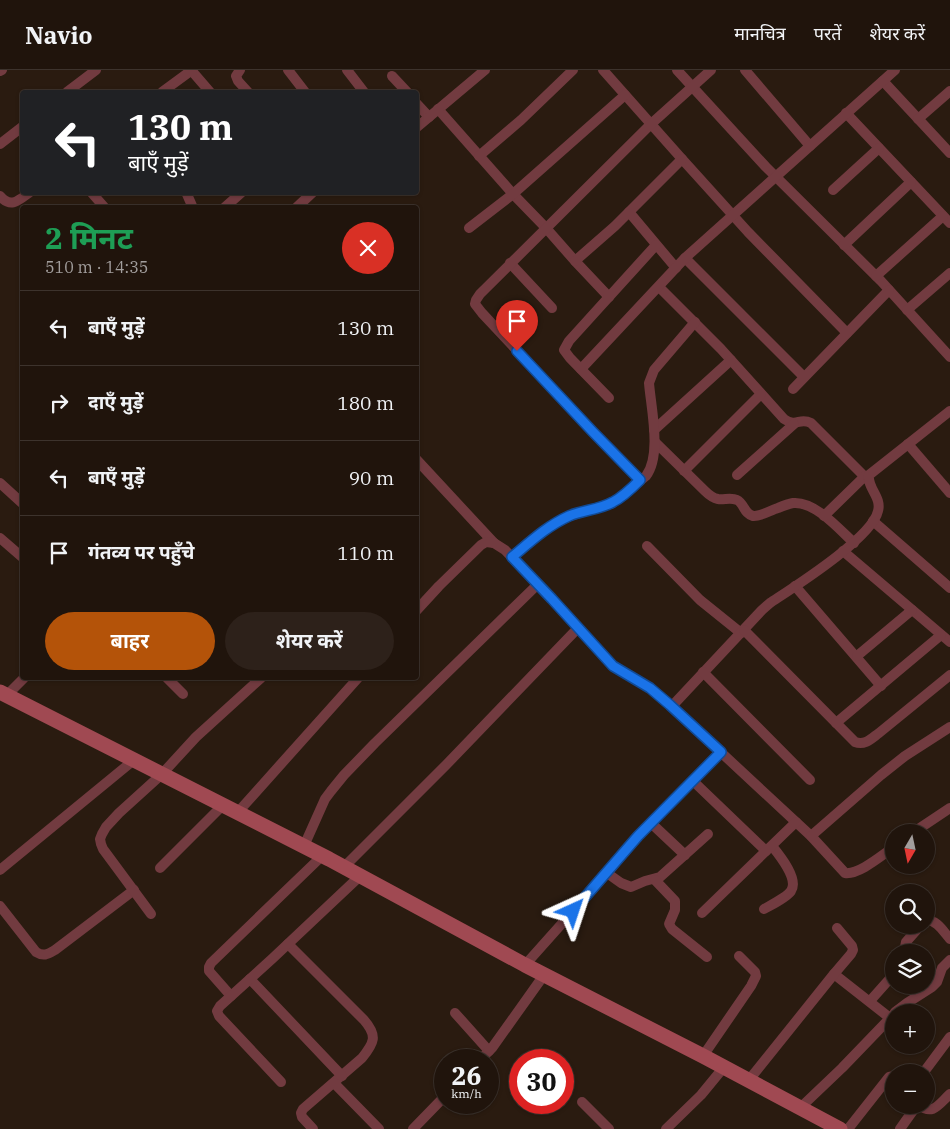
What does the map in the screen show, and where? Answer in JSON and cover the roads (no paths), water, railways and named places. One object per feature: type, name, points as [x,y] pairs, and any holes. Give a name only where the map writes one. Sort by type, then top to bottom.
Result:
[{"type":"street","points":[[70,90],[96,70]]},
{"type":"street","points":[[165,90],[192,70],[208,90]]},
{"type":"street","points":[[240,70],[236,76],[246,90]]},
{"type":"street","points":[[288,70],[303,90]]},
{"type":"street","points":[[347,70],[362,90]]},
{"type":"street","points":[[479,156],[521,120],[573,70]]},
{"type":"street","points":[[603,70],[733,216],[847,333]]},
{"type":"street","points":[[676,70],[775,177],[876,276],[950,357]]},
{"type":"street","points":[[640,480],[475,304],[480,294],[650,124],[711,70]]},
{"type":"street","points":[[744,70],[810,146]]},
{"type":"street","points":[[581,370],[685,258],[894,70]]},
{"type":"street","points":[[419,125],[480,72]]},
{"type":"street","points":[[392,76],[405,90]]},
{"type":"street","points":[[883,80],[950,153]]},
{"type":"street","points":[[918,119],[950,91]]},
{"type":"street","points":[[469,228],[513,194],[625,95]]},
{"type":"street","points":[[419,106],[429,117]]},
{"type":"street","points":[[438,110],[609,297]]},
{"type":"street","points":[[846,113],[947,219],[876,276]]},
{"type":"street","points":[[0,144],[20,129]]},
{"type":"street","points":[[833,190],[879,148]]},
{"type":"street","points":[[575,261],[615,226],[682,160]]},
{"type":"street","points":[[844,244],[911,182]]},
{"type":"street","points":[[94,195],[102,205]]},
{"type":"street","points":[[227,205],[239,195]]},
{"type":"street","points":[[299,205],[310,195]]},
{"type":"street","points":[[0,196],[10,203],[22,204]]},
{"type":"street","points":[[629,212],[676,268]]},
{"type":"street","points":[[609,398],[564,350],[569,341],[656,245]]},
{"type":"street","points":[[685,258],[804,377]]},
{"type":"street","points":[[510,264],[552,308]]},
{"type":"street","points":[[907,310],[950,274]]},
{"type":"street","points":[[659,287],[731,360],[784,419],[794,424]]},
{"type":"street","points":[[793,389],[889,290]]},
{"type":"street","points":[[512,557],[552,525],[570,516],[613,502],[650,471],[655,442],[650,378],[654,370],[695,322]]},
{"type":"street","points":[[654,430],[731,360]]},
{"type":"street","points":[[684,471],[761,394]]},
{"type":"street","points":[[824,516],[869,475],[950,411]]},
{"type":"street","points":[[670,705],[674,704],[770,603],[828,564],[854,542],[878,514],[878,498],[867,478],[811,422],[806,420],[794,424],[737,475]]},
{"type":"street","points":[[655,442],[714,498],[718,500],[736,499],[748,514],[752,516],[792,503],[806,506],[824,516],[854,542]]},
{"type":"street","points":[[908,444],[950,493]]},
{"type":"street","points":[[419,462],[494,543],[505,550],[538,584],[613,666],[650,688],[670,705],[811,836],[845,873],[849,874],[862,869],[885,852]]},
{"type":"street","points":[[0,483],[20,501]]},
{"type":"street","points":[[873,521],[950,588]]},
{"type":"street","points":[[0,538],[20,555]]},
{"type":"street","points":[[419,609],[481,545],[486,542],[494,543]]},
{"type":"street","points":[[647,546],[700,600],[742,631],[855,742],[863,743],[868,741],[950,675]]},
{"type":"street","points":[[843,551],[950,642]]},
{"type":"street","points":[[304,846],[325,799],[344,775],[538,584]]},
{"type":"street","points":[[795,586],[881,686]]},
{"type":"street","points":[[857,656],[912,610]]},
{"type":"street","points":[[344,867],[446,765],[578,628]]},
{"type":"street","points":[[836,723],[941,635]]},
{"type":"street","points":[[703,672],[810,780]]},
{"type":"street","points":[[21,680],[3,693],[304,846],[544,975],[703,1056],[840,1129]]},
{"type":"street","points":[[169,680],[184,694]]},
{"type":"street","points":[[151,914],[103,849],[100,839],[106,828],[119,813],[162,774],[196,737],[259,680]]},
{"type":"street","points":[[238,812],[356,680]]},
{"type":"street","points":[[811,836],[905,756],[950,727]]},
{"type":"street","points":[[524,964],[638,836],[721,752]]},
{"type":"street","points":[[0,870],[134,760]]},
{"type":"street","points":[[693,781],[780,856],[792,877],[794,886],[790,893],[764,909]]},
{"type":"street","points":[[160,868],[223,805]]},
{"type":"street","points":[[926,824],[950,808]]},
{"type":"street","points":[[702,913],[796,822]]},
{"type":"street","points":[[651,823],[685,855]]},
{"type":"street","points":[[607,873],[621,883],[631,887],[646,881],[655,880],[660,878],[708,834]]},
{"type":"street","points":[[231,996],[209,971],[211,963],[322,856]]},
{"type":"street","points":[[280,1082],[219,1016],[217,1010],[360,876]]},
{"type":"street","points":[[655,880],[675,902],[675,910],[669,924],[672,929],[706,956]]},
{"type":"street","points":[[0,906],[36,952],[44,955],[55,950],[134,890]]},
{"type":"street","points":[[935,922],[950,939]]},
{"type":"street","points":[[749,1080],[851,954],[852,946],[837,928]]},
{"type":"street","points":[[906,944],[913,934]]},
{"type":"street","points":[[288,944],[371,1028],[373,1034],[373,1041],[362,1058],[306,1106],[301,1113],[302,1117],[313,1129]]},
{"type":"street","points":[[703,1056],[756,976],[755,972],[738,956]]},
{"type":"street","points":[[906,1004],[932,987],[937,982],[942,968],[950,960]]},
{"type":"street","points":[[834,974],[885,1010]]},
{"type":"street","points":[[490,1049],[544,975]]},
{"type":"street","points":[[250,979],[342,1076]]},
{"type":"street","points":[[870,1001],[885,984]]},
{"type":"street","points":[[455,1013],[487,1049]]},
{"type":"street","points":[[800,1108],[885,1023]]},
{"type":"street","points":[[930,1064],[950,1037]]},
{"type":"street","points":[[666,1129],[701,1095],[724,1067]]},
{"type":"street","points":[[848,1129],[885,1082]]},
{"type":"street","points":[[334,1083],[379,1129]]},
{"type":"street","points":[[935,1107],[950,1094]]},
{"type":"street","points":[[582,1102],[609,1129]]},
{"type":"street","points":[[419,1127],[434,1109]]},
{"type":"street","points":[[900,1129],[911,1114]]}]
